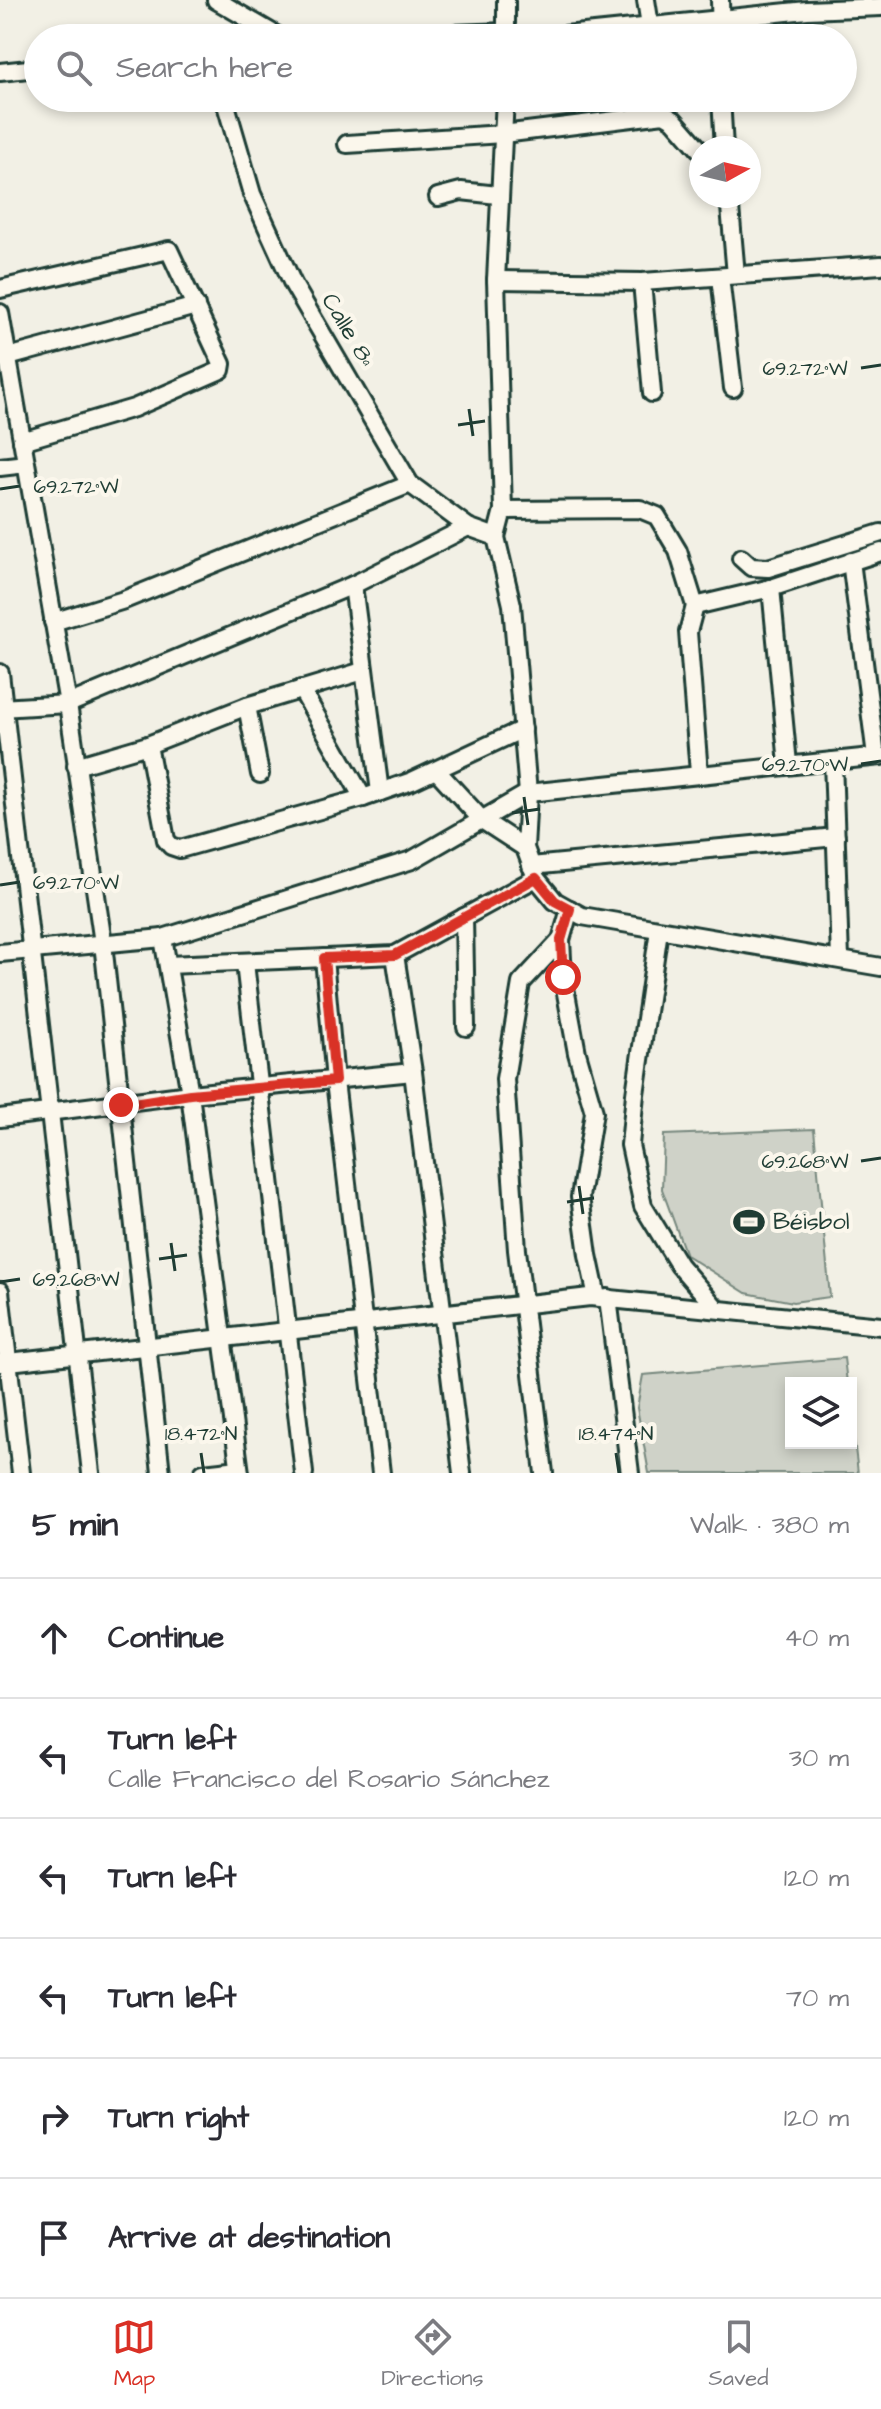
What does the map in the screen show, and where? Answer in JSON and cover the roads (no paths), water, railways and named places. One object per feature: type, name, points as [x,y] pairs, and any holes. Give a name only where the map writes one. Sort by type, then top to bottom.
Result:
[{"type":"street","points":[[216,0],[257,24]]},
{"type":"street","points":[[506,0],[506,24]]},
{"type":"street","points":[[646,0],[650,24]]},
{"type":"street","points":[[720,0],[721,24]]},
{"type":"street","points":[[694,24],[721,19],[881,7]]},
{"type":"street","points":[[0,72],[24,69]]},
{"type":"street","name":"Calle 8ª","points":[[228,112],[252,194],[293,284],[410,484],[468,527],[496,537]]},
{"type":"street","points":[[504,112],[496,280],[503,510],[496,537],[512,605],[528,793],[525,848],[534,872],[555,901],[582,916],[881,967]]},
{"type":"street","points":[[347,144],[503,134],[629,112]]},
{"type":"street","points":[[668,112],[689,137]]},
{"type":"street","points":[[722,112],[723,136]]},
{"type":"street","points":[[438,197],[461,191],[498,195]]},
{"type":"street","points":[[729,208],[728,276],[733,388]]},
{"type":"street","points":[[0,289],[164,250],[172,254],[222,364],[221,370],[134,408],[22,441]]},
{"type":"street","points":[[496,280],[642,282],[881,265]]},
{"type":"street","points":[[642,282],[652,393]]},
{"type":"street","points":[[8,357],[196,306]]},
{"type":"street","points":[[1,320],[68,704],[103,943],[161,1473]]},
{"type":"street","points":[[0,467],[26,464]]},
{"type":"street","points":[[53,622],[124,600],[410,484]]},
{"type":"street","points":[[503,510],[640,509],[657,516],[678,551],[695,606],[688,632],[699,773]]},
{"type":"street","points":[[2,708],[68,704],[353,585],[468,527]]},
{"type":"street","points":[[741,558],[751,567],[768,568],[881,533]]},
{"type":"street","points":[[695,606],[771,588],[881,552]]},
{"type":"street","points":[[0,953],[163,938],[412,860],[528,793],[878,756],[851,561]]},
{"type":"street","points":[[353,585],[380,792]]},
{"type":"street","points":[[771,588],[788,764]]},
{"type":"street","points":[[76,766],[148,745],[247,706],[363,671]]},
{"type":"street","points":[[0,673],[91,1473]]},
{"type":"street","points":[[301,689],[363,798]]},
{"type":"street","points":[[247,706],[260,774]]},
{"type":"street","points":[[148,745],[166,840],[180,849],[363,798],[437,771],[523,729]]},
{"type":"street","points":[[833,761],[840,959]]},
{"type":"street","points":[[437,771],[482,820],[525,848]]},
{"type":"street","points":[[168,965],[395,955],[464,917],[534,872],[836,837]]},
{"type":"street","points":[[570,909],[561,940],[563,977],[577,1053],[594,1112],[580,1197],[588,1255],[603,1298],[630,1473]]},
{"type":"street","points":[[464,917],[466,1027]]},
{"type":"street","points":[[659,930],[630,1145],[643,1206],[679,1265],[716,1308]]},
{"type":"street","points":[[163,938],[190,1094],[240,1471],[203,1473]]},
{"type":"street","points":[[544,1473],[517,1250],[505,1079],[521,983],[561,940]]},
{"type":"street","points":[[395,955],[413,1072],[462,1473]]},
{"type":"street","points":[[324,958],[335,1081],[381,1473]]},
{"type":"street","points":[[245,963],[304,1473]]},
{"type":"street","points":[[0,1118],[190,1094],[413,1072]]},
{"type":"street","points":[[0,1291],[4,1362],[21,1473]]},
{"type":"street","points":[[4,1362],[524,1303],[603,1298],[881,1326]]},
{"type":"place","name":"Béisbol","points":[[749,1222]]}]
